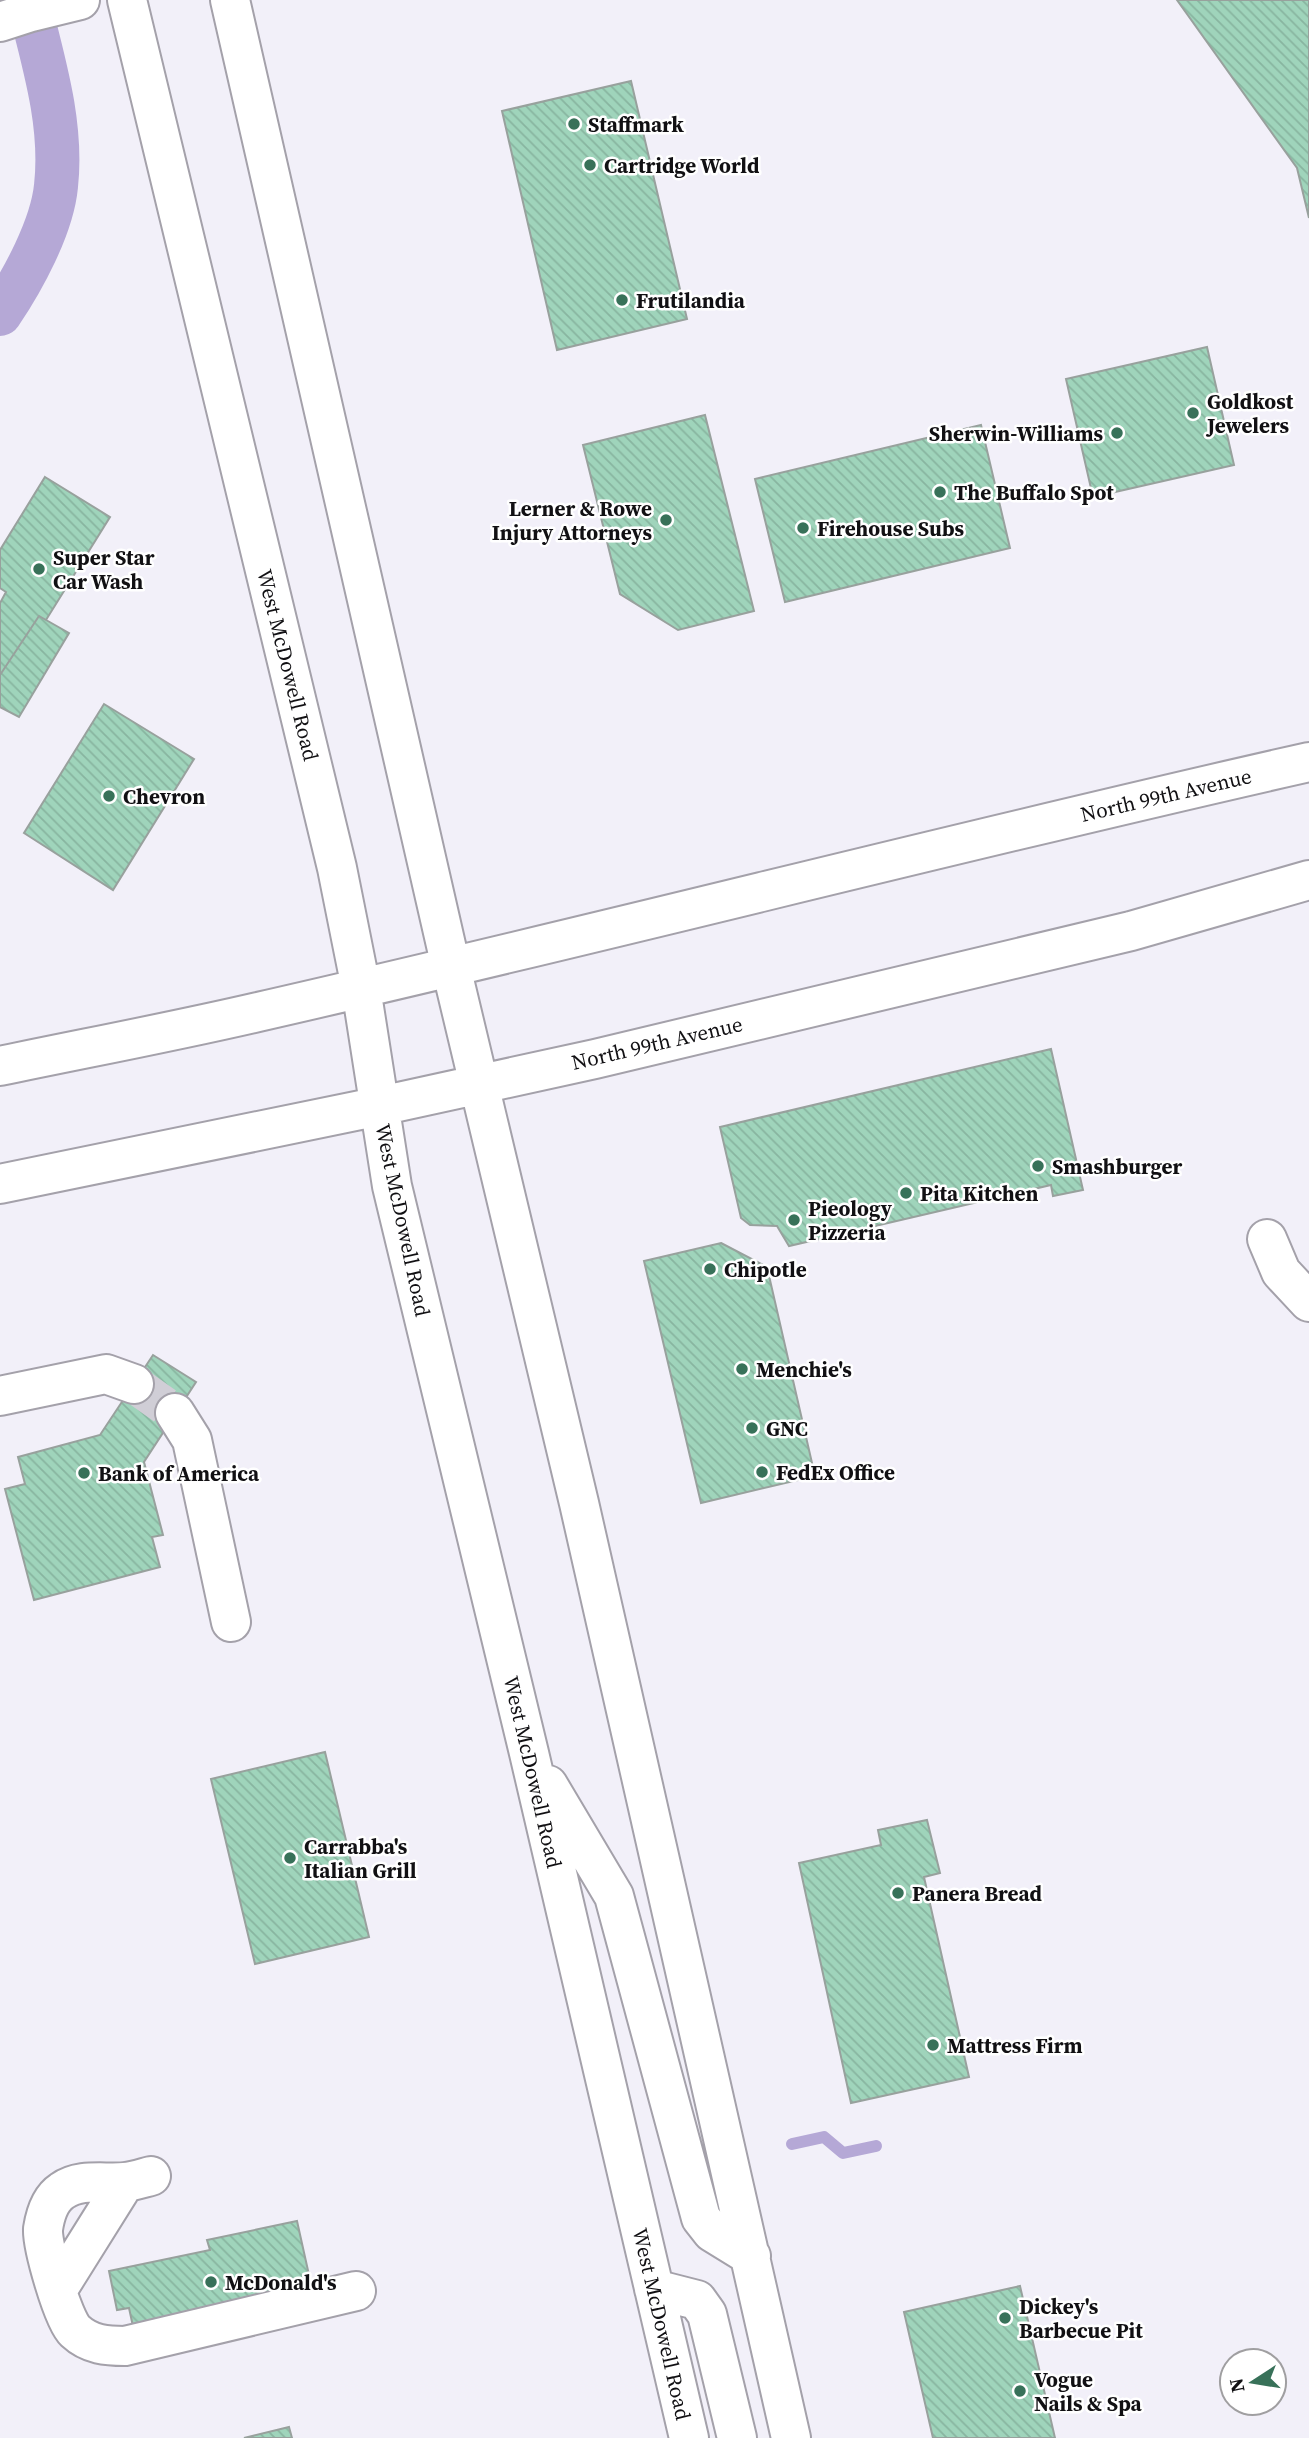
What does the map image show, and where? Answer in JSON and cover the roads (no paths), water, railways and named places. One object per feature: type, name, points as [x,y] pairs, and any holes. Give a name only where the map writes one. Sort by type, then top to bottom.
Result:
[{"type":"main road","points":[[0,22],[80,0]]},
{"type":"main road","name":"West McDowell Road","points":[[127,0],[337,868],[361,988],[392,1186],[529,1753],[689,2438]]},
{"type":"main road","points":[[230,0],[451,967],[579,1503],[791,2438]]},
{"type":"main road","name":"North 99th Avenue","points":[[0,1066],[254,1013],[1131,802],[1309,762]]},
{"type":"main road","name":"North 99th Avenue","points":[[0,1184],[595,1059],[1118,934],[1309,880]]},
{"type":"main road","points":[[1267,1239],[1281,1272],[1303,1290]]},
{"type":"main road","points":[[0,1396],[106,1374],[134,1384]]},
{"type":"main road","points":[[175,1413],[192,1440],[231,1622]]},
{"type":"main road","points":[[529,1753],[614,1896],[701,2218],[712,2232],[751,2256]]},
{"type":"main road","points":[[58,2289],[138,2179],[76,2184],[61,2192],[50,2204],[43,2230],[47,2253],[63,2310],[69,2325],[77,2333],[100,2346],[125,2346],[356,2291]]},
{"type":"main road","points":[[654,2289],[697,2300],[707,2315],[737,2438]]},
{"type":"waterway","points":[[0,314],[43,236],[56,186],[57,139],[54,116],[28,0]]},
{"type":"waterway","points":[[792,2144],[824,2137],[843,2153],[876,2146]]},
{"type":"tunnel","points":[[134,1384],[175,1413]]},
{"type":"place","name":"Staffmark","points":[[574,124]]},
{"type":"place","name":"Cartridge World","points":[[590,165]]},
{"type":"place","name":"Frutilandia","points":[[622,300]]},
{"type":"place","name":"Goldkost Jewelers","points":[[1193,413]]},
{"type":"place","name":"Sherwin-Williams","points":[[1117,433]]},
{"type":"place","name":"The Buffalo Spot","points":[[940,492]]},
{"type":"place","name":"Lerner & Rowe Injury Attorneys","points":[[666,520]]},
{"type":"place","name":"Firehouse Subs","points":[[803,528]]},
{"type":"place","name":"Super Star Car Wash","points":[[39,569]]},
{"type":"place","name":"Chevron","points":[[109,796]]},
{"type":"place","name":"Smashburger","points":[[1038,1166]]},
{"type":"place","name":"Pita Kitchen","points":[[906,1193]]},
{"type":"place","name":"Pieology Pizzeria","points":[[794,1220]]},
{"type":"place","name":"Chipotle","points":[[710,1269]]},
{"type":"place","name":"Menchie's","points":[[742,1369]]},
{"type":"place","name":"GNC","points":[[752,1428]]},
{"type":"place","name":"FedEx Office","points":[[762,1472]]},
{"type":"place","name":"Bank of America","points":[[84,1473]]},
{"type":"place","name":"Carrabba's Italian Grill","points":[[290,1858]]},
{"type":"place","name":"Panera Bread","points":[[898,1893]]},
{"type":"place","name":"Mattress Firm","points":[[933,2045]]},
{"type":"place","name":"McDonald's","points":[[211,2282]]},
{"type":"place","name":"Dickey's Barbecue Pit","points":[[1005,2318]]},
{"type":"place","name":"Vogue Nails & Spa","points":[[1020,2391]]}]
